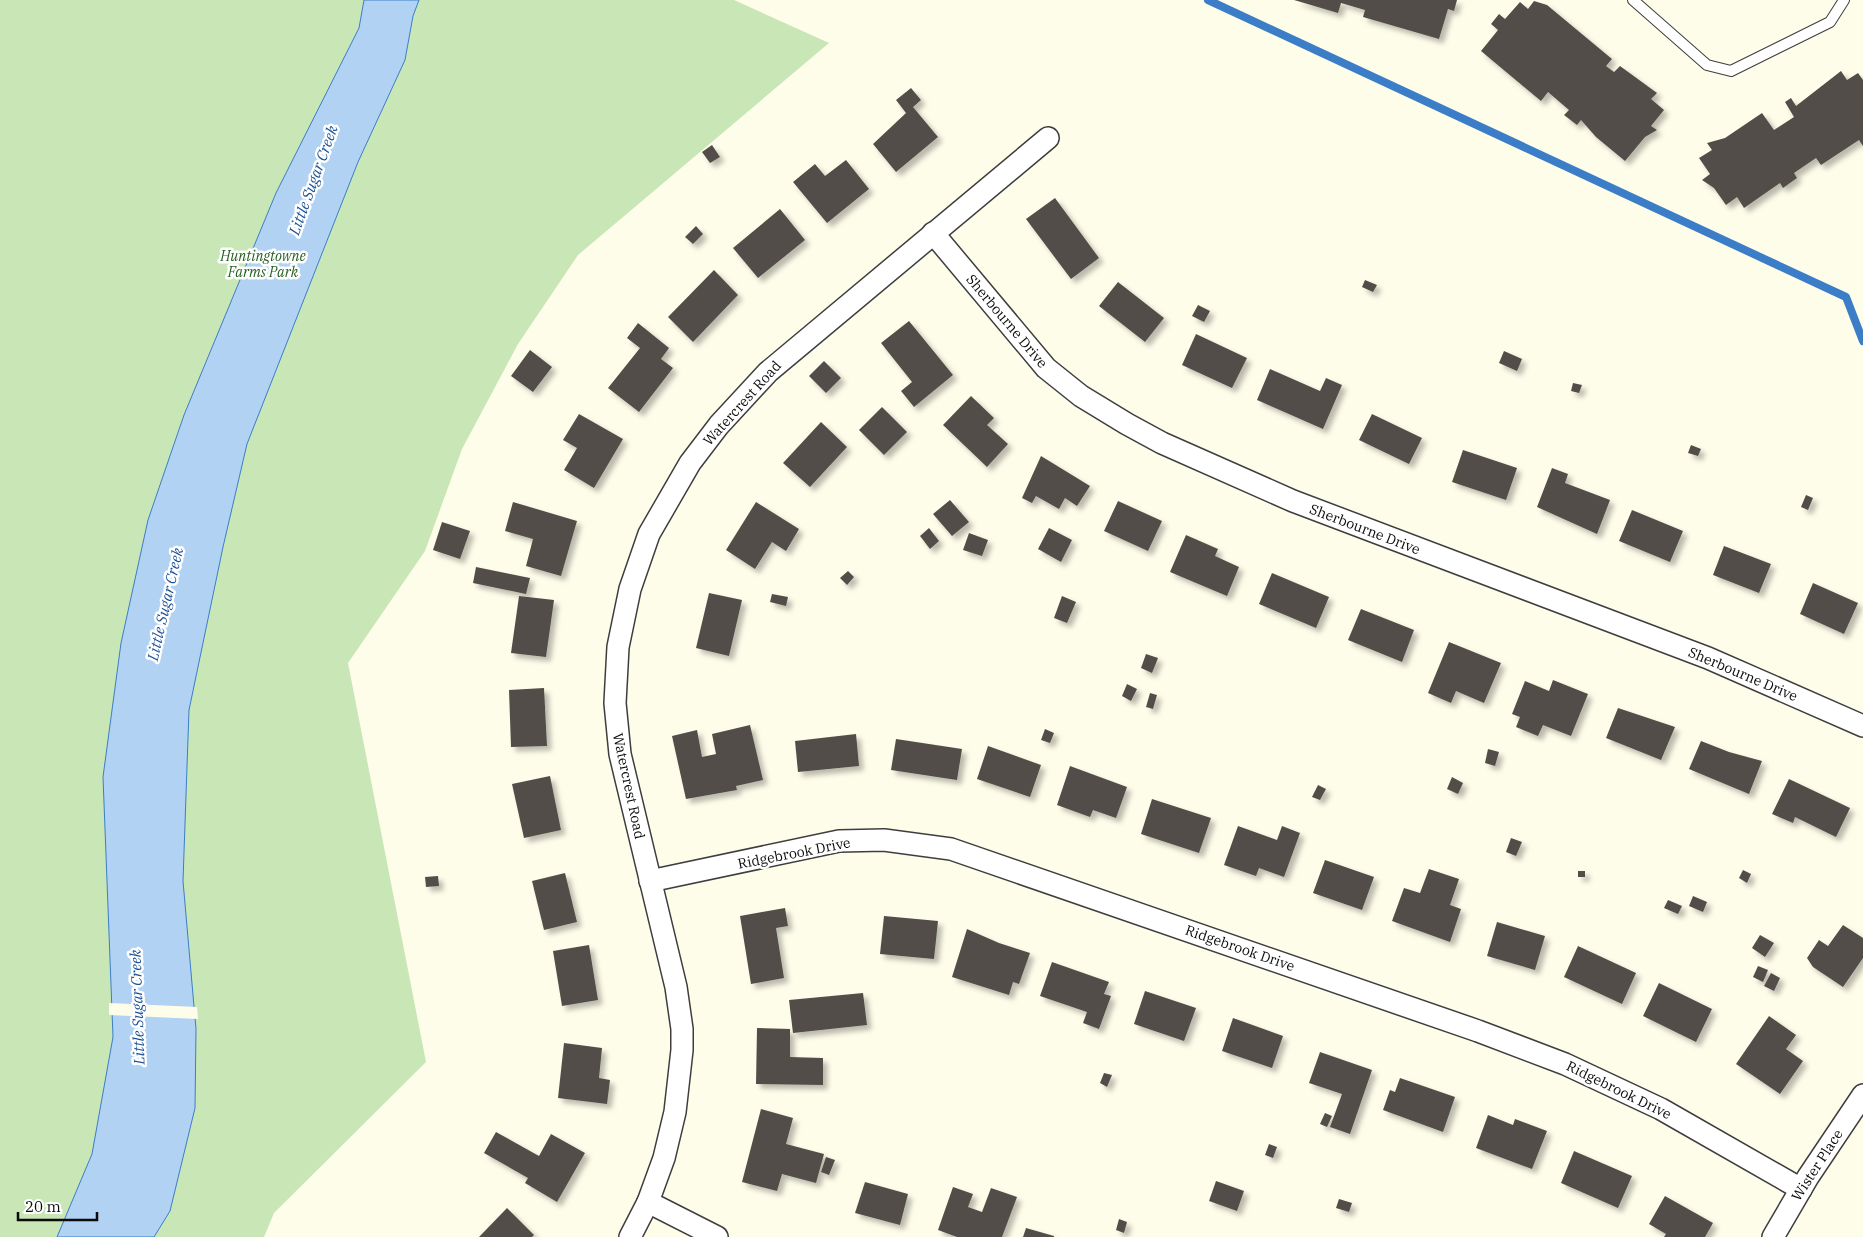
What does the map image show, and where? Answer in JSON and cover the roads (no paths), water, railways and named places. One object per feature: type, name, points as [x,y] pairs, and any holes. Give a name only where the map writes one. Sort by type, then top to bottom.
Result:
[{"type":"street","name":"Watercrest Road","points":[[630,1237],[648,1202],[664,1158],[675,1112],[682,1029],[676,987],[620,754],[615,703],[620,637],[630,589],[649,534],[690,463],[719,425],[768,372],[1048,138]]},
{"type":"street","name":"Sherbourne Drive","points":[[934,233],[1046,368],[1081,396],[1162,443],[1293,501],[1708,658],[1863,726]]},
{"type":"street","name":"Ridgebrook Drive","points":[[650,881],[839,841],[884,840],[951,848],[1478,1030],[1565,1064],[1661,1109],[1801,1189]]},
{"type":"street","name":"Wister Place","points":[[1773,1237],[1801,1189],[1863,1095]]},
{"type":"street","points":[[648,1202],[717,1237]]},
{"type":"lane","points":[[1633,0],[1707,65],[1731,71],[1830,22],[1844,0]]},
{"type":"water","name":"Little Sugar Creek","points":[[364,0],[419,0],[413,16],[405,60],[358,162],[247,444],[223,547],[189,710],[183,881],[196,1029],[195,1108],[170,1211],[154,1237],[57,1237],[92,1154],[113,1037],[103,777],[121,643],[148,520],[184,415],[276,193],[359,28]]},
{"type":"waterway","points":[[1208,0],[1846,297],[1863,341]]},
{"type":"park label","name":"Huntingtowne Farms Park","points":[[263,264]]}]
